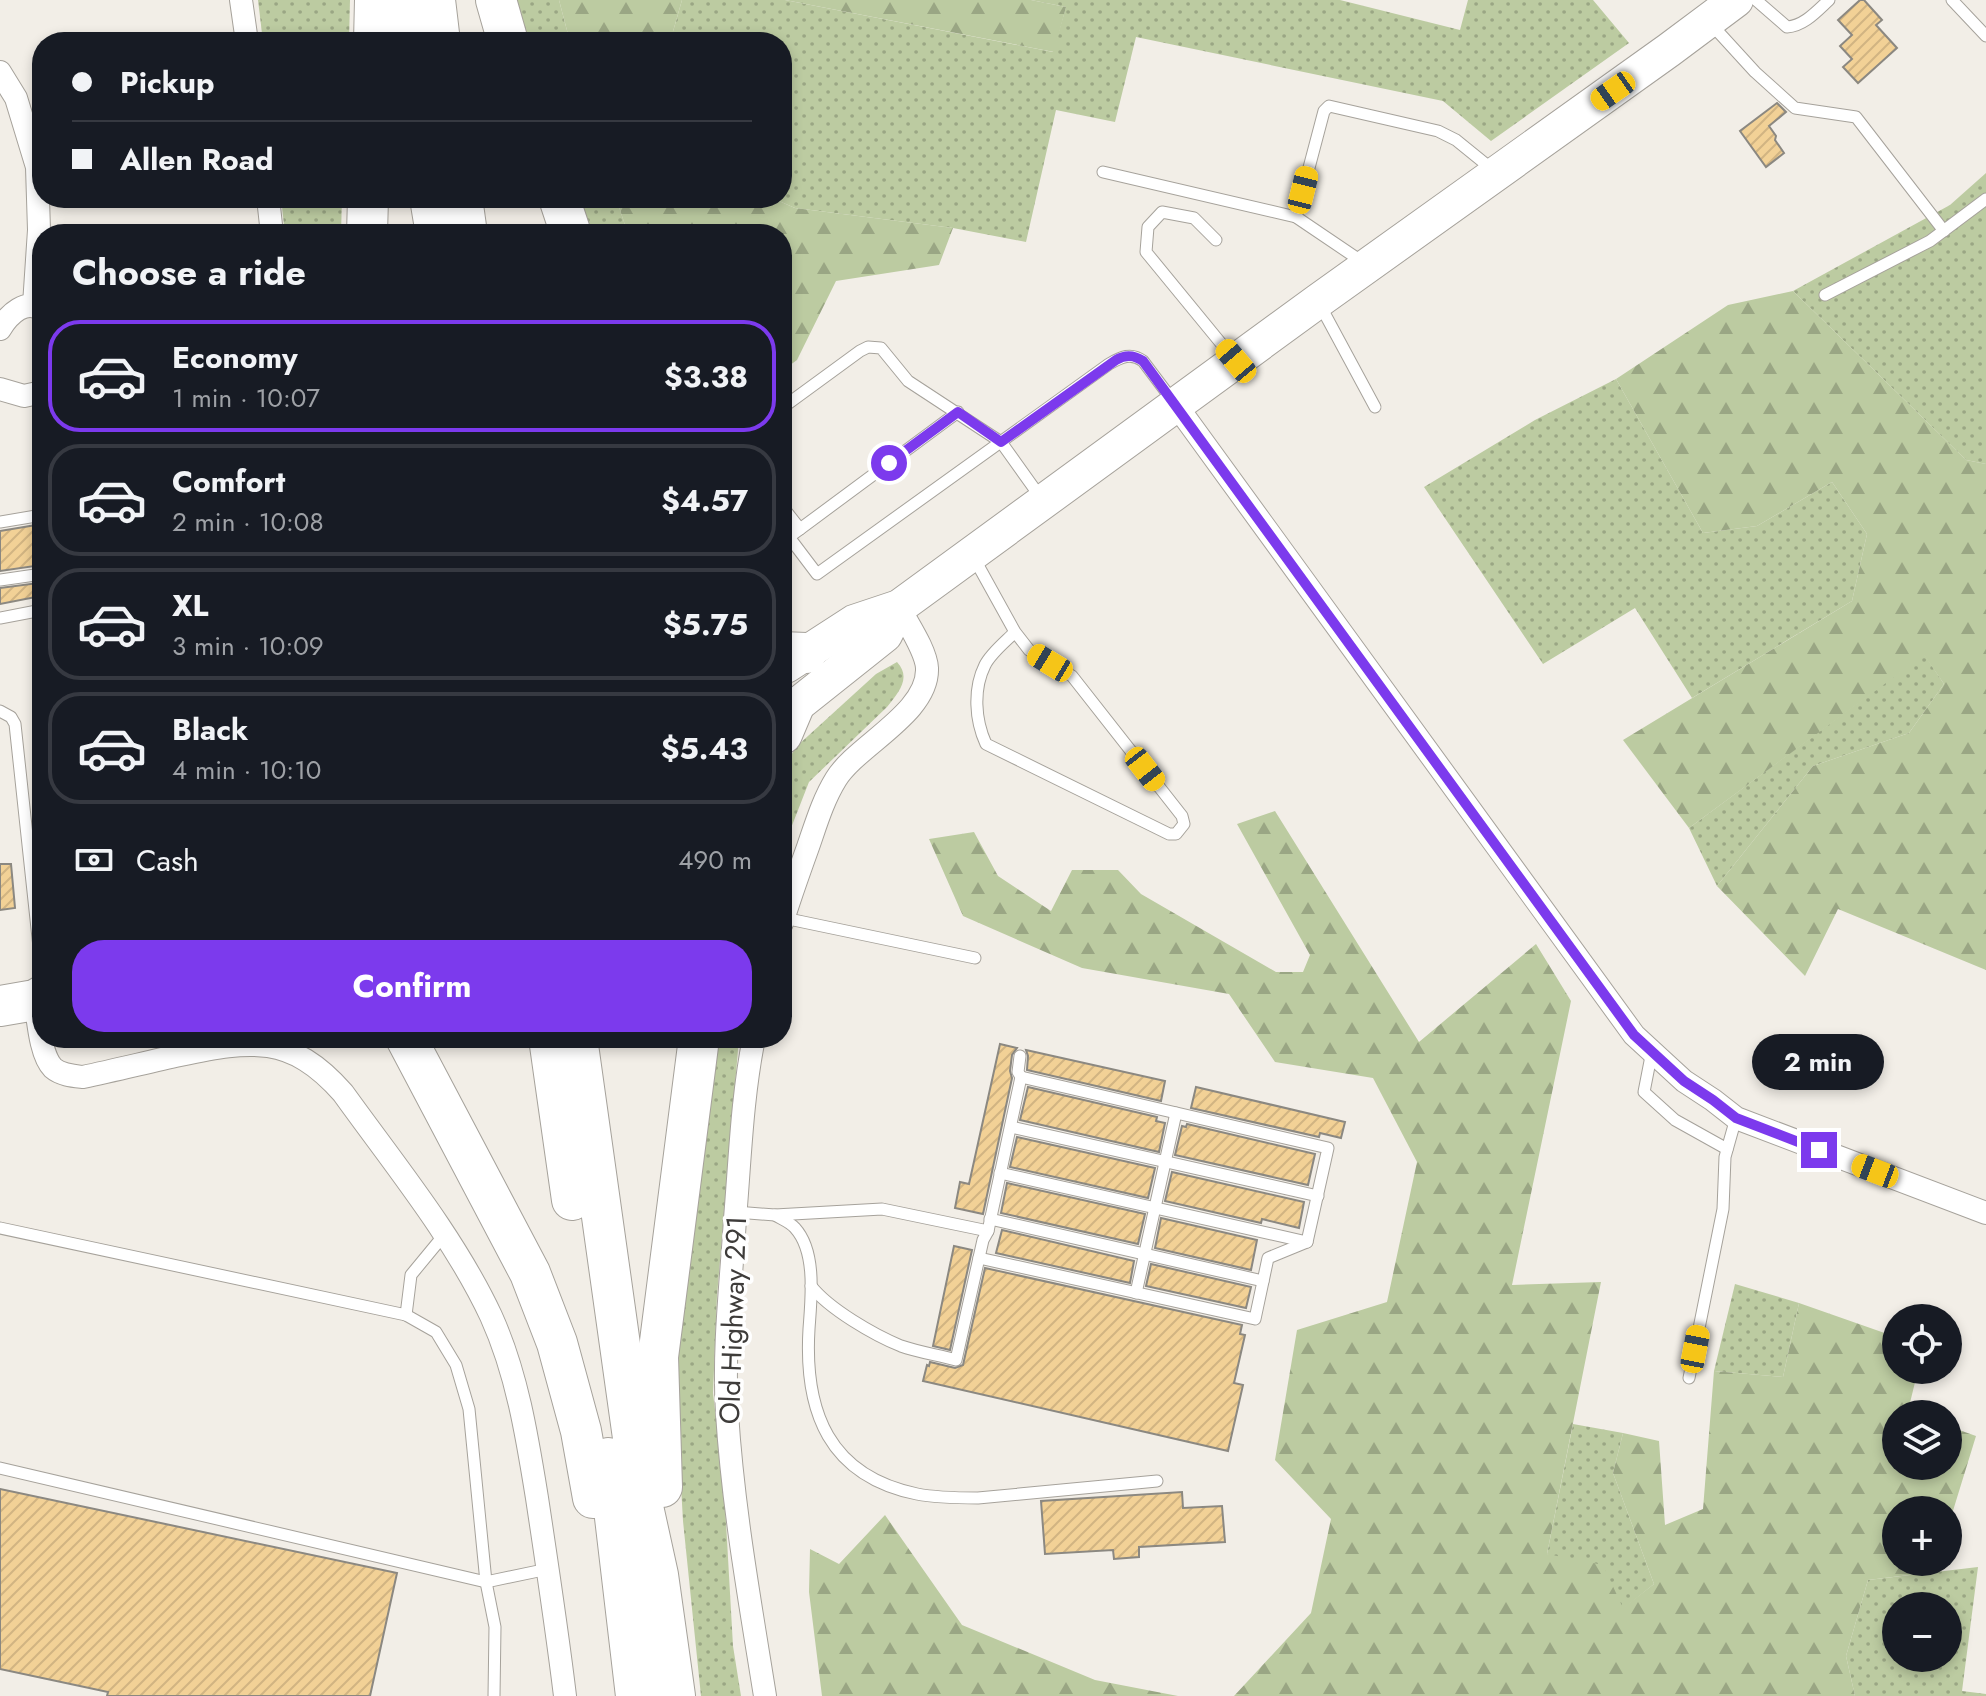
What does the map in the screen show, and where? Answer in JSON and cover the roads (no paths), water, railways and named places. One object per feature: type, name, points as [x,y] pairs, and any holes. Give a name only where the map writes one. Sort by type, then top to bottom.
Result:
[{"type":"highway","points":[[374,32],[375,0]]},
{"type":"highway","points":[[403,0],[408,32]]},
{"type":"highway","points":[[435,0],[439,32]]},
{"type":"highway","points":[[496,0],[505,32]]},
{"type":"highway","points":[[411,1048],[530,1273],[557,1343],[581,1431],[592,1494],[632,1656]]},
{"type":"highway","points":[[550,1048],[614,1502],[636,1696]]},
{"type":"highway","points":[[578,1048],[642,1502],[658,1575],[675,1696]]},
{"type":"highway","points":[[658,1575],[662,1504],[658,1357],[698,1048]]},
{"type":"main road","points":[[792,657],[854,622],[899,607],[1736,0]]},
{"type":"main road","points":[[792,715],[885,635],[899,607]]},
{"type":"street","points":[[241,0],[246,32]]},
{"type":"street","points":[[0,72],[16,98],[32,151]]},
{"type":"street","points":[[0,329],[6,318],[26,305],[32,306]]},
{"type":"street","points":[[0,389],[24,396],[32,394]]},
{"type":"street","points":[[1176,405],[1634,1035],[1684,1081],[1736,1118],[1986,1213]]},
{"type":"street","points":[[792,894],[825,800],[838,776],[902,717],[925,683],[927,668],[924,656],[899,607]]},
{"type":"street","points":[[44,1048],[53,1068],[83,1077],[215,1048]]},
{"type":"street","points":[[279,1048],[306,1060],[326,1074],[343,1093],[475,1283],[506,1353],[525,1427],[565,1696]]},
{"type":"street","name":"Old Highway 291","points":[[753,1048],[743,1123],[727,1326],[727,1412],[738,1521],[765,1696]]},
{"type":"lane","points":[[1756,0],[1787,27],[1793,27],[1811,16],[1829,0]]},
{"type":"lane","points":[[1952,0],[1986,36]]},
{"type":"lane","points":[[1708,21],[1755,72],[1795,108],[1856,117],[1944,231]]},
{"type":"lane","points":[[1296,217],[1324,111],[1329,106],[1438,131],[1456,140],[1497,173]]},
{"type":"lane","points":[[1103,172],[1296,217],[1368,265]]},
{"type":"lane","points":[[1825,295],[1930,241],[1986,199]]},
{"type":"lane","points":[[1216,240],[1194,218],[1162,212],[1148,227],[1146,252],[1236,361]]},
{"type":"lane","points":[[1318,301],[1375,407]]},
{"type":"lane","points":[[792,401],[860,351],[875,347],[883,350],[908,381],[1001,442],[1044,502]]},
{"type":"lane","points":[[792,541],[817,574],[1123,356],[1137,357],[1143,361],[1176,405]]},
{"type":"lane","points":[[792,535],[958,412]]},
{"type":"lane","points":[[0,522],[32,517]]},
{"type":"lane","points":[[792,519],[800,529]]},
{"type":"lane","points":[[972,554],[1015,632],[1029,650],[1072,676],[1182,816],[1184,824],[1176,834],[1169,834],[986,744],[977,713],[978,685],[986,662],[1015,632]]},
{"type":"lane","points":[[0,580],[32,575]]},
{"type":"lane","points":[[0,618],[32,612]]},
{"type":"lane","points":[[0,711],[11,717],[15,724],[32,863]]},
{"type":"lane","points":[[792,922],[975,958]]},
{"type":"lane","points":[[1652,1051],[1644,1092],[1675,1120],[1727,1149]]},
{"type":"lane","points":[[811,1286],[830,1306],[895,1343],[956,1360],[1011,1127],[1021,1077],[1018,1072],[1020,1056]]},
{"type":"lane","points":[[1021,1077],[1328,1148],[1307,1242]]},
{"type":"lane","points":[[1136,1293],[1176,1113]]},
{"type":"lane","points":[[1689,1378],[1723,1209],[1725,1157],[1736,1118]]},
{"type":"lane","points":[[1011,1127],[1318,1196]]},
{"type":"lane","points":[[1000,1173],[1307,1242]]},
{"type":"lane","points":[[736,1212],[775,1215],[882,1209],[1144,1254],[1263,1281]]},
{"type":"lane","points":[[775,1215],[795,1228],[808,1258],[811,1286],[809,1372],[819,1420],[842,1455],[861,1471],[879,1482],[920,1495],[978,1498],[1157,1481]]},
{"type":"lane","points":[[0,1228],[406,1315],[436,1332],[456,1365],[469,1409],[486,1582],[495,1627],[494,1696]]},
{"type":"lane","points":[[406,1315],[411,1275],[444,1235]]},
{"type":"lane","points":[[979,1258],[1255,1319],[1268,1258],[1307,1242]]},
{"type":"lane","points":[[0,1468],[486,1582],[548,1569]]}]
